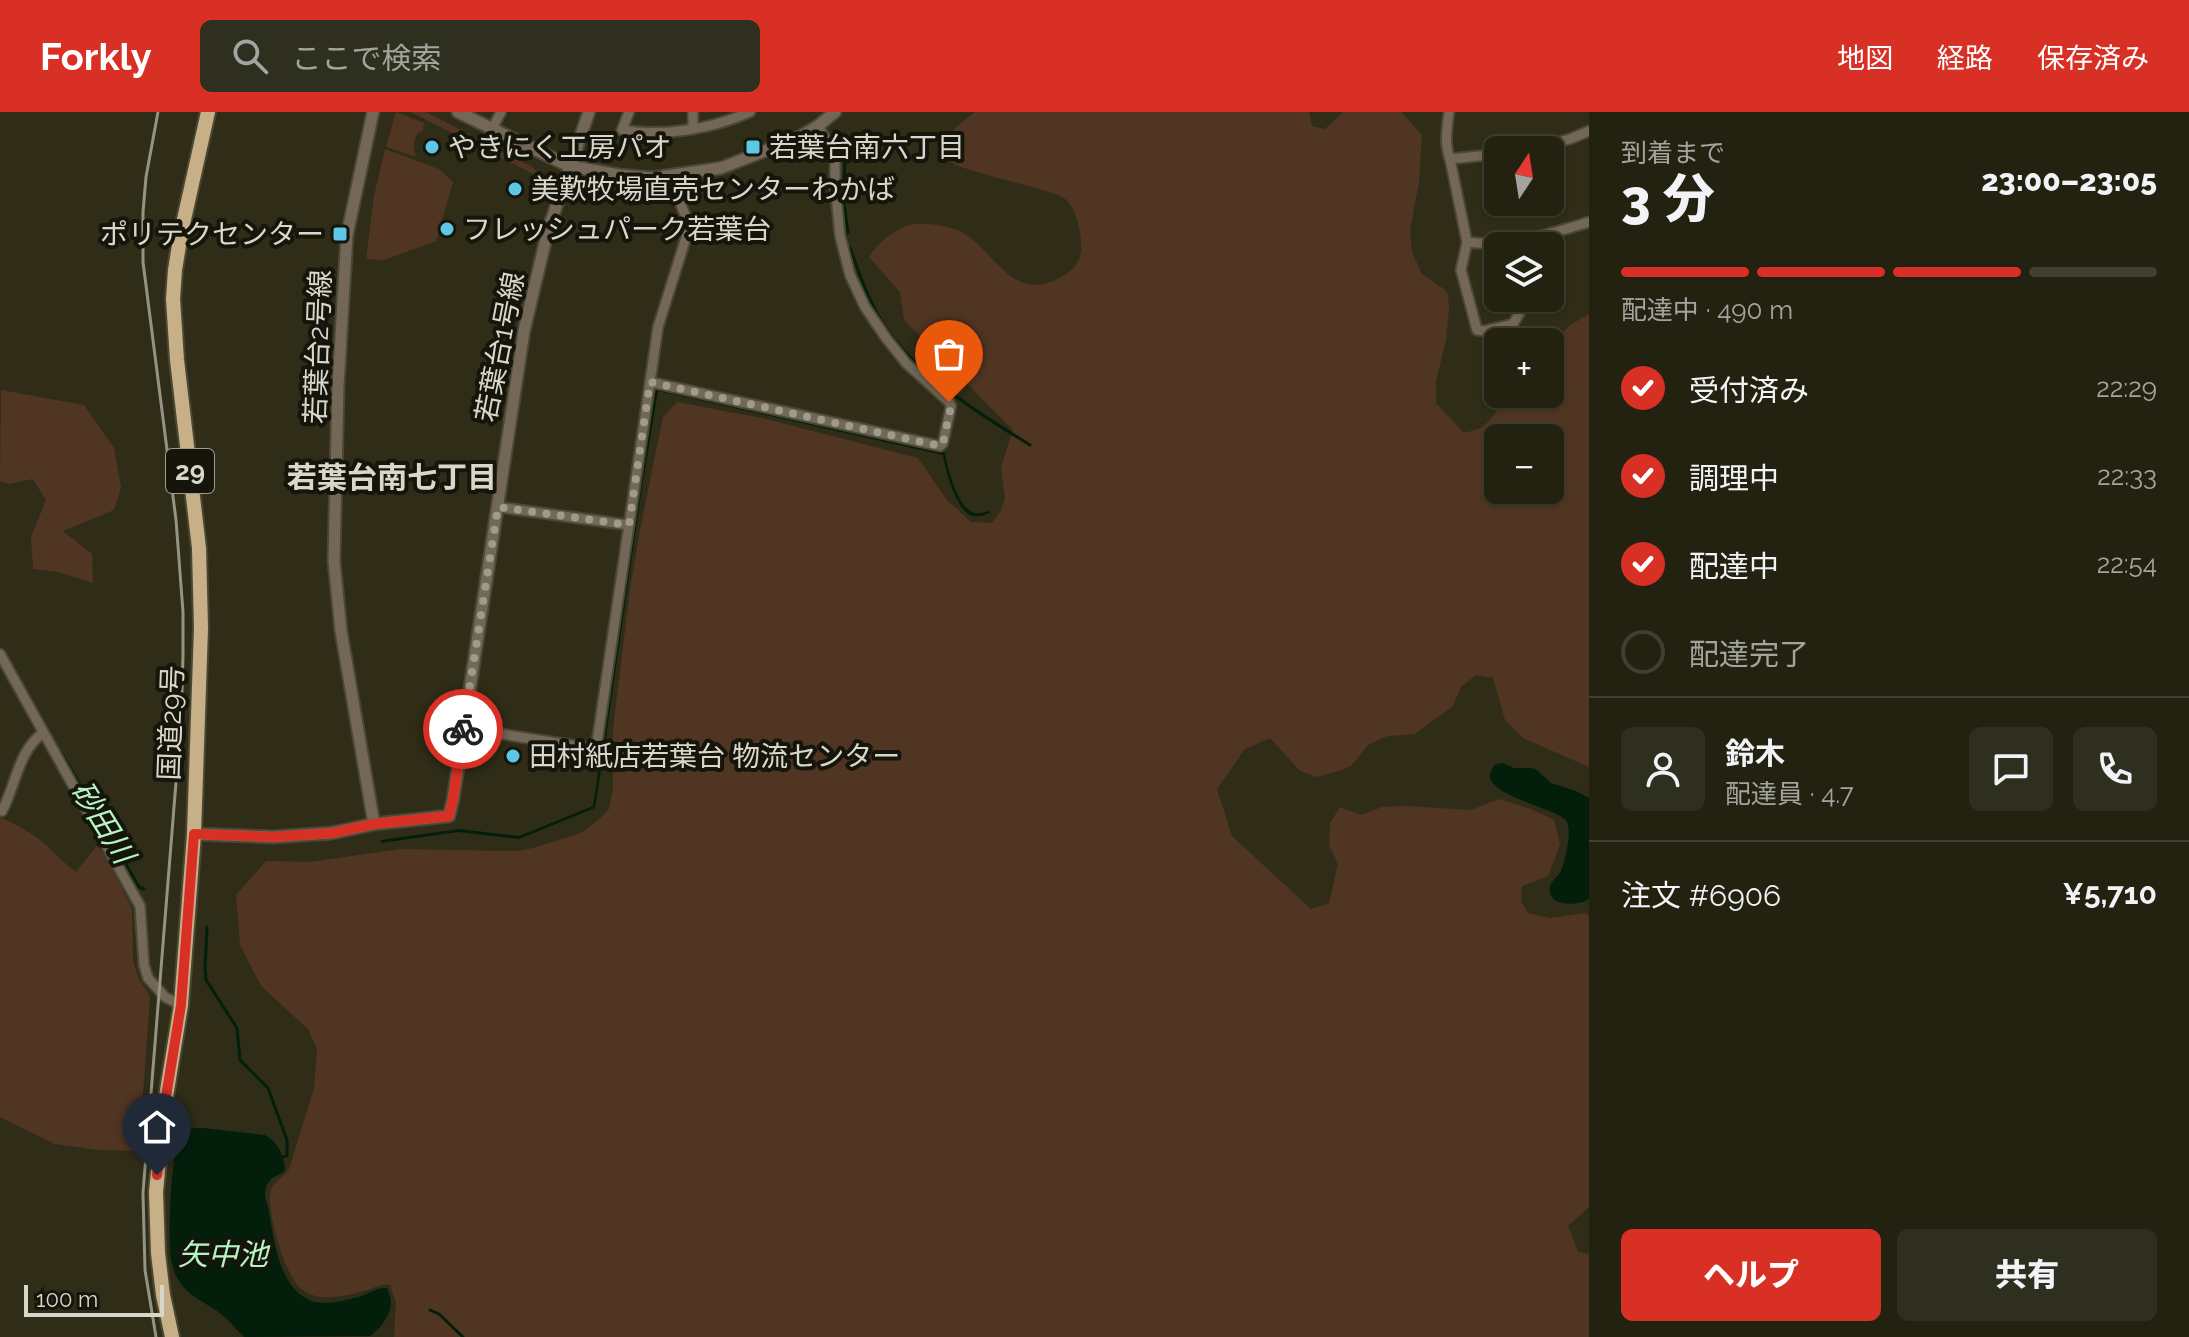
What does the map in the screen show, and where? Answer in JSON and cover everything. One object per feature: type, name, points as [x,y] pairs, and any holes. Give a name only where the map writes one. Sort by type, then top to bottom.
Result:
[{"type":"highway","name":"国道29号","points":[[172,1337],[158,1253],[156,1192],[164,1109],[181,1005],[194,834],[201,588],[173,299],[181,233],[208,112]]},
{"type":"street","name":"若葉台2号線","points":[[373,112],[347,235],[338,386],[334,561],[341,631],[374,824]]},
{"type":"street","points":[[458,112],[569,166],[652,178],[721,168],[798,138],[835,112]]},
{"type":"street","points":[[492,129],[501,112]]},
{"type":"street","name":"若葉台1号線","points":[[194,834],[273,837],[332,833],[374,824],[449,816],[524,331],[548,230],[589,112]]},
{"type":"street","points":[[629,112],[622,130],[666,132],[711,125],[750,112]]},
{"type":"street","points":[[693,112],[693,128]]},
{"type":"street","points":[[1449,112],[1447,151],[1467,242],[1461,270],[1477,330],[1513,324],[1520,312]]},
{"type":"street","points":[[650,382],[933,446],[943,443],[951,406],[949,402],[906,363],[886,338],[865,307],[850,275],[840,236],[835,154],[818,126]]},
{"type":"street","points":[[1564,141],[1589,131]]},
{"type":"street","points":[[1450,159],[1484,155]]},
{"type":"street","points":[[463,728],[596,749],[658,327],[689,228],[669,176]]},
{"type":"street","points":[[1557,232],[1589,222]]},
{"type":"street","points":[[1467,242],[1484,244]]},
{"type":"street","points":[[498,507],[629,525]]},
{"type":"street","points":[[0,654],[140,906],[144,965],[148,978],[165,997],[181,1005]]},
{"type":"street","points":[[0,810],[9,797],[26,752],[33,740],[43,733]]},
{"type":"shaded area","points":[[396,112],[424,123],[414,142],[416,157],[386,147]]},
{"type":"shaded area","points":[[411,112],[426,112],[531,166],[544,178],[547,190],[543,179]]},
{"type":"shaded area","points":[[975,112],[1309,112],[1312,126],[1325,129],[1343,112],[1401,112],[1422,135],[1419,182],[1410,230],[1412,252],[1422,274],[1448,295],[1446,340],[1436,381],[1436,403],[1463,432],[1484,425],[1484,504],[1564,504],[1564,424],[1485,424],[1499,408],[1564,408],[1564,331],[1589,314],[1589,767],[1523,738],[1505,720],[1493,678],[1476,675],[1461,687],[1453,706],[1415,734],[1388,736],[1369,744],[1351,766],[1317,777],[1300,771],[1270,738],[1245,749],[1217,789],[1232,836],[1311,909],[1329,903],[1338,864],[1329,845],[1330,823],[1340,807],[1361,815],[1382,807],[1471,810],[1499,799],[1554,820],[1560,844],[1548,876],[1522,886],[1521,901],[1528,913],[1550,918],[1586,913],[1589,916],[1589,1207],[1568,1226],[1578,1252],[1589,1254],[1589,1337],[394,1337],[396,1302],[390,1285],[342,1296],[320,1297],[300,1288],[288,1270],[274,1228],[270,1193],[273,1185],[289,1169],[314,1088],[317,1049],[308,1029],[261,986],[240,945],[236,895],[266,861],[310,862],[400,849],[517,851],[581,833],[609,809],[613,787],[613,729],[630,589],[663,417],[677,402],[766,419],[918,458],[947,500],[971,522],[992,523],[1001,510],[1005,498],[1001,467],[1013,430],[904,320],[900,292],[869,257],[885,239],[906,226],[939,225],[964,233],[1012,277],[1036,285],[1050,282],[1073,268],[1080,257],[1079,226],[1069,203],[1062,197],[960,167],[946,156],[940,145]]},
{"type":"shaded area","points":[[385,149],[439,169],[453,182],[436,241],[384,260],[366,259],[374,196]]},
{"type":"shaded area","points":[[1,390],[84,405],[114,448],[121,487],[114,510],[63,531],[92,554],[93,583],[58,572],[33,569],[31,537],[46,500],[33,479],[9,484],[0,481]]},
{"type":"shaded area","points":[[0,817],[36,837],[76,872],[97,846],[108,860],[132,909],[133,961],[139,979],[150,996],[139,1151],[98,1150],[55,1144],[0,1117]]},
{"type":"water","points":[[656,388],[945,453],[960,500],[974,513],[990,513],[970,515],[960,505],[943,455],[658,391],[601,754],[646,441]]},
{"type":"water","points":[[1503,763],[1514,768],[1537,770],[1551,783],[1589,798],[1589,899],[1564,904],[1553,899],[1550,887],[1564,861],[1567,822],[1548,810],[1503,791],[1493,783],[1490,774],[1496,764]]},
{"type":"water","points":[[602,765],[595,808],[519,839],[458,832],[381,843],[381,840],[459,829],[519,836],[593,806],[599,766]]},
{"type":"water","name":"矢中池","points":[[203,1128],[265,1135],[277,1145],[285,1169],[269,1182],[265,1194],[284,1273],[299,1293],[320,1303],[346,1300],[387,1288],[391,1302],[388,1314],[371,1336],[244,1337],[221,1314],[183,1286],[174,1270],[170,1251],[173,1168],[179,1137],[184,1130]]},
{"type":"waterway","points":[[843,155],[843,197],[848,233]]},
{"type":"waterway","points":[[850,248],[877,313],[911,358],[949,391],[1030,445]]},
{"type":"waterway","name":"砂田川","points":[[62,754],[139,887],[144,889]]},
{"type":"waterway","name":"砂田川","points":[[207,927],[206,980],[237,1028],[240,1060],[268,1088],[287,1140],[287,1156],[282,1157]]},
{"type":"waterway","points":[[430,1310],[439,1314],[463,1337]]},
{"type":"railway","points":[[156,1337],[145,1270],[143,1193],[181,720],[183,656],[176,520],[143,262],[146,177],[158,112]]},
{"type":"way so far","points":[[463,729],[498,507],[629,525],[650,382],[933,446],[943,443],[951,406],[949,402]]},
{"type":"place","name":"やきにく工房パオ","points":[[432,147]]},
{"type":"place","name":"若葉台南六丁目","points":[[753,147]]},
{"type":"place","name":"美歎牧場直売センターわかば","points":[[515,189]]},
{"type":"place","name":"フレッシュパーク若葉台","points":[[447,229]]},
{"type":"place","name":"ポリテクセンター","points":[[340,234]]},
{"type":"place","name":"田村紙店若葉台 物流センター","points":[[513,756]]},
{"type":"district","name":"若葉台南七丁目","points":[[392,477]]},
{"type":"route","points":[[157,1175],[181,1005],[194,834],[273,837],[332,833],[374,824],[449,816],[463,729]]}]
